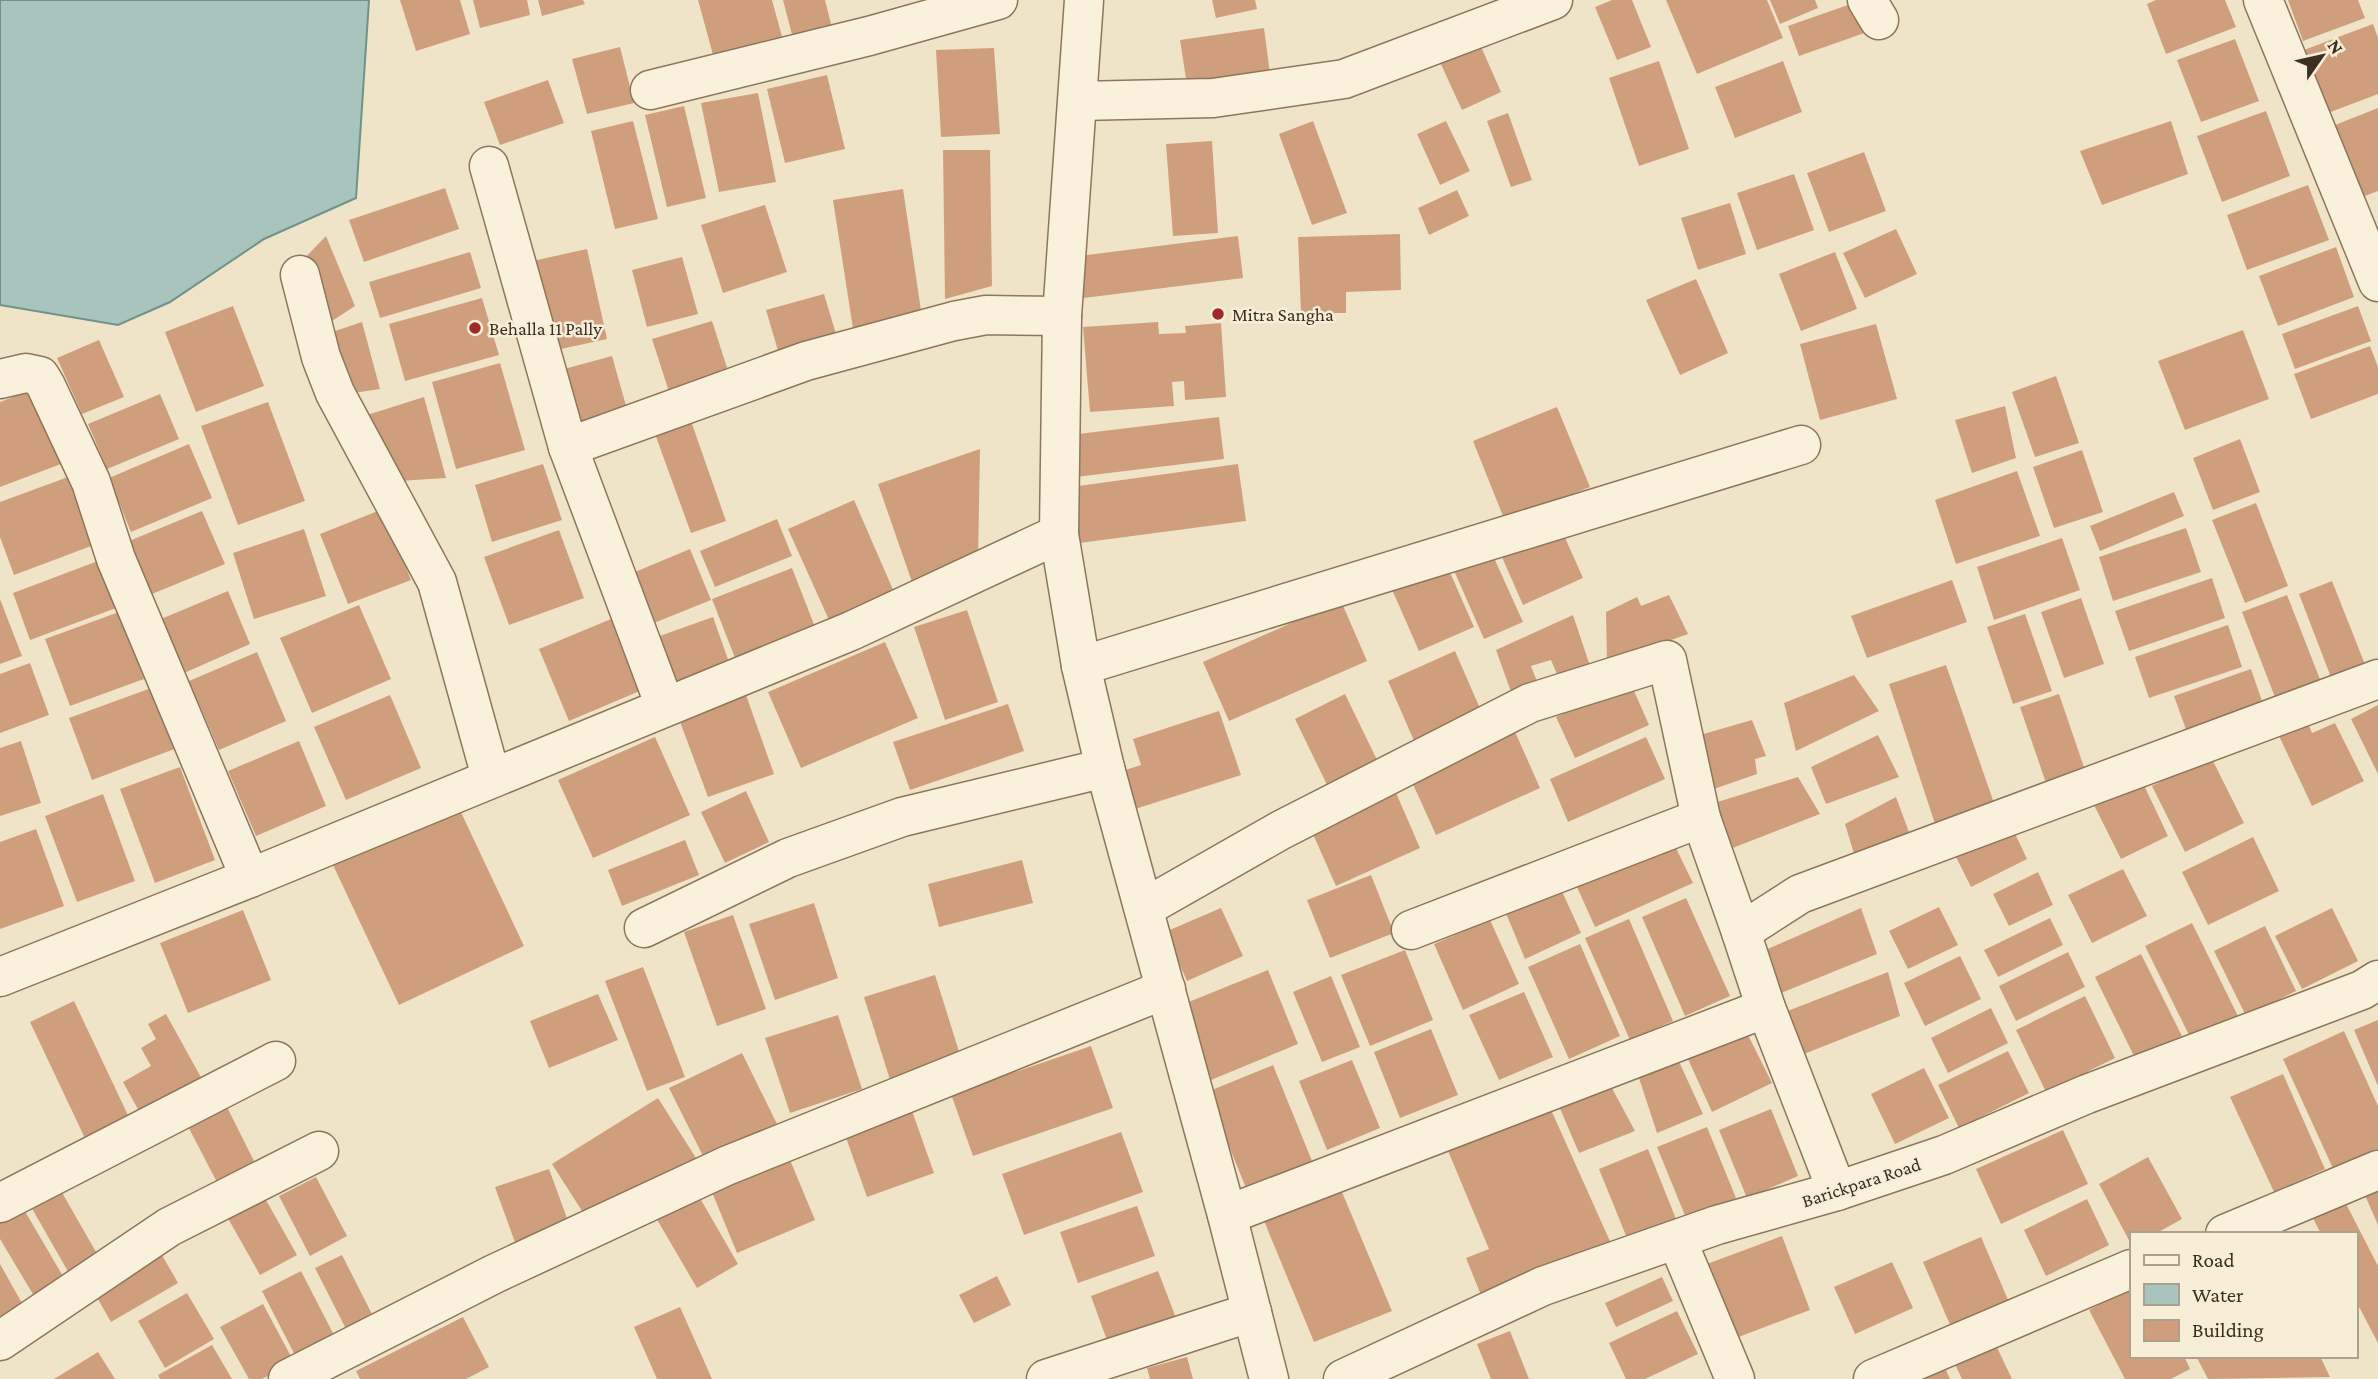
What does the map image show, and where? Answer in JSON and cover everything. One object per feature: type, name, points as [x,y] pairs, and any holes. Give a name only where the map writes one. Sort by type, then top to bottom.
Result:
[{"type":"street","points":[[650,90],[869,36],[998,0]]},
{"type":"street","points":[[1084,0],[1062,316],[1059,534],[1081,666],[1105,768],[1269,1379]]},
{"type":"street","points":[[1078,101],[1213,98],[1344,79],[1553,0]]},
{"type":"street","points":[[2263,0],[2378,282]]},
{"type":"street","points":[[489,166],[568,447],[665,706]]},
{"type":"street","points":[[300,275],[321,357],[335,393],[437,582],[491,778]]},
{"type":"street","points":[[568,447],[806,361],[954,321],[996,315],[1062,316]]},
{"type":"street","points":[[0,379],[26,373],[40,376],[46,386],[92,482],[116,559],[250,878]]},
{"type":"street","points":[[1081,666],[1801,445]]},
{"type":"street","points":[[0,977],[250,878],[852,631],[1059,534]]},
{"type":"street","points":[[1144,908],[1281,830],[1530,703],[1667,660],[1701,818],[1766,1008],[1837,1191]]},
{"type":"street","points":[[1741,932],[1800,894],[2378,679]]},
{"type":"street","points":[[644,928],[788,858],[902,817],[1105,768]]},
{"type":"street","points":[[1411,930],[1701,818]]},
{"type":"street","name":"Barickpara Road","points":[[1343,1379],[1543,1286],[1677,1240],[1944,1155],[2087,1094],[2349,995],[2378,980]]},
{"type":"street","points":[[288,1379],[494,1274],[726,1166],[1166,989]]},
{"type":"street","points":[[1227,1215],[1766,1008]]},
{"type":"street","points":[[0,1203],[276,1061]]},
{"type":"street","points":[[0,1341],[169,1227],[319,1151]]},
{"type":"street","points":[[2230,1232],[2378,1170]]},
{"type":"street","points":[[1677,1240],[1735,1379]]},
{"type":"street","points":[[1873,1379],[2130,1269]]},
{"type":"street","points":[[1046,1379],[1252,1312]]},
{"type":"water","points":[[0,0],[369,0],[356,198],[264,239],[170,302],[118,325],[0,305]]},
{"type":"building","points":[[400,0],[460,0],[470,34],[416,51]]},
{"type":"building","points":[[473,0],[527,0],[530,15],[480,28]]},
{"type":"building","points":[[538,0],[583,0],[585,4],[542,16]]},
{"type":"building","points":[[698,0],[772,0],[787,55],[718,73]]},
{"type":"building","points":[[783,0],[825,0],[835,40],[796,50]]},
{"type":"building","points":[[1212,0],[1255,0],[1257,9],[1216,18]]},
{"type":"building","points":[[1612,0],[1632,0],[1651,47],[1617,60],[1595,7]]},
{"type":"building","points":[[1666,0],[1767,0],[1783,38],[1697,74]]},
{"type":"building","points":[[1770,0],[1815,0],[1818,8],[1780,24]]},
{"type":"building","points":[[1862,0],[1873,30],[1799,56],[1788,26]]},
{"type":"building","points":[[2156,0],[2225,0],[2236,27],[2166,54],[2147,4]]},
{"type":"building","points":[[2288,0],[2358,0],[2365,18],[2303,41]]},
{"type":"building","points":[[2373,24],[2378,38],[2378,94],[2328,113],[2304,50]]},
{"type":"building","points":[[1264,28],[1270,74],[1187,85],[1180,40]]},
{"type":"building","points":[[2235,39],[2259,101],[2201,122],[2177,60]]},
{"type":"building","points":[[1479,42],[1501,92],[1462,110],[1439,60]]},
{"type":"building","points":[[620,47],[634,103],[587,114],[572,59]]},
{"type":"building","points":[[994,48],[1000,134],[941,137],[936,50]]},
{"type":"building","points":[[1659,61],[1689,149],[1639,166],[1609,78]]},
{"type":"building","points":[[1783,61],[1802,112],[1735,138],[1715,87]]},
{"type":"building","points":[[827,75],[845,149],[785,163],[767,89]]},
{"type":"building","points":[[548,80],[564,123],[500,145],[484,102]]},
{"type":"building","points":[[758,93],[776,182],[719,192],[701,103]]},
{"type":"building","points":[[684,106],[706,198],[667,207],[645,115]]},
{"type":"building","points":[[2378,108],[2378,191],[2362,197],[2335,125]]},
{"type":"building","points":[[2266,111],[2290,176],[2222,202],[2197,136]]},
{"type":"building","points":[[1508,113],[1532,180],[1511,187],[1487,121]]},
{"type":"building","points":[[633,121],[658,219],[615,229],[591,131]]},
{"type":"building","points":[[1313,121],[1347,213],[1312,225],[1279,134]]},
{"type":"building","points":[[1446,121],[1470,171],[1440,185],[1417,134]]},
{"type":"building","points":[[2171,121],[2188,174],[2102,205],[2080,151]]},
{"type":"building","points":[[1212,141],[1218,233],[1173,236],[1166,144]]},
{"type":"building","points":[[943,150],[990,150],[992,286],[945,299]]},
{"type":"building","points":[[1864,152],[1886,211],[1829,232],[1807,173]]},
{"type":"building","points":[[1794,174],[1814,230],[1757,250],[1737,193]]},
{"type":"building","points":[[2308,185],[2329,240],[2247,270],[2227,215]]},
{"type":"building","points":[[445,188],[459,229],[364,262],[349,220]]},
{"type":"building","points":[[903,189],[923,324],[854,335],[833,200]]},
{"type":"building","points":[[1457,190],[1469,216],[1429,235],[1418,208]]},
{"type":"building","points":[[1730,203],[1746,254],[1698,270],[1681,218]]},
{"type":"building","points":[[765,205],[787,272],[723,293],[701,225]]},
{"type":"building","points":[[1896,229],[1917,274],[1865,298],[1843,253]]},
{"type":"building","points":[[1400,234],[1401,290],[1346,292],[1346,313],[1301,313],[1298,237]]},
{"type":"building","points":[[326,236],[355,306],[332,321],[300,263]]},
{"type":"building","points":[[1238,236],[1243,278],[1076,299],[1071,257]]},
{"type":"building","points":[[2336,247],[2354,297],[2278,326],[2259,276]]},
{"type":"building","points":[[587,249],[607,339],[547,352],[528,262]]},
{"type":"building","points":[[470,252],[481,288],[380,318],[369,282]]},
{"type":"building","points":[[1835,252],[1857,309],[1801,331],[1779,274]]},
{"type":"building","points":[[682,257],[698,314],[647,327],[632,270]]},
{"type":"building","points":[[1696,279],[1728,353],[1680,375],[1646,300]]},
{"type":"building","points":[[824,294],[839,344],[781,361],[766,310]]},
{"type":"building","points":[[482,298],[499,355],[405,381],[389,324]]},
{"type":"building","points":[[233,306],[264,386],[196,412],[165,332]]},
{"type":"building","points":[[2358,306],[2371,341],[2295,369],[2282,334]]},
{"type":"building","points":[[712,321],[731,380],[671,398],[652,339]]},
{"type":"building","points":[[362,322],[380,389],[347,394],[329,333]]},
{"type":"building","points":[[1158,322],[1159,334],[1186,333],[1185,326],[1221,323],[1226,397],[1185,400],[1184,381],[1172,382],[1174,406],[1090,412],[1083,327]]},
{"type":"building","points":[[1876,324],[1897,399],[1820,420],[1800,344]]},
{"type":"building","points":[[2243,330],[2269,399],[2185,430],[2158,361]]},
{"type":"building","points":[[99,340],[124,397],[82,414],[57,358]]},
{"type":"building","points":[[2370,346],[2378,367],[2378,394],[2311,419],[2294,374]]},
{"type":"building","points":[[612,356],[630,420],[571,436],[553,372]]},
{"type":"building","points":[[500,363],[525,450],[456,469],[432,382]]},
{"type":"building","points":[[2056,376],[2079,443],[2035,457],[2012,392]]},
{"type":"building","points":[[34,389],[61,464],[0,487],[0,402]]},
{"type":"building","points":[[160,394],[179,439],[107,469],[88,424]]},
{"type":"building","points":[[424,397],[446,478],[399,481],[367,415]]},
{"type":"building","points":[[268,402],[305,501],[238,525],[201,426]]},
{"type":"building","points":[[2005,406],[2016,458],[1972,473],[1955,420]]},
{"type":"building","points":[[1557,407],[1590,487],[1505,521],[1473,441]]},
{"type":"building","points":[[1219,417],[1224,459],[1076,477],[1070,435]]},
{"type":"building","points":[[691,421],[726,521],[691,533],[655,434]]},
{"type":"building","points":[[2240,439],[2260,492],[2213,510],[2193,458]]},
{"type":"building","points":[[189,444],[212,498],[131,532],[109,478]]},
{"type":"building","points":[[980,449],[978,563],[913,585],[878,484]]},
{"type":"building","points":[[2082,450],[2103,512],[2054,528],[2033,467]]},
{"type":"building","points":[[543,464],[562,520],[492,542],[475,485]]},
{"type":"building","points":[[1238,464],[1246,521],[1072,544],[1064,488]]},
{"type":"building","points":[[2017,471],[2040,536],[1956,564],[1935,500]]},
{"type":"building","points":[[68,477],[94,545],[14,575],[0,537],[0,502]]},
{"type":"building","points":[[2174,492],[2184,516],[2100,551],[2090,526]]},
{"type":"building","points":[[854,500],[894,592],[829,620],[788,529]]},
{"type":"building","points":[[2256,503],[2288,586],[2245,603],[2212,520]]},
{"type":"building","points":[[383,509],[411,580],[348,604],[320,534]]},
{"type":"building","points":[[202,511],[225,564],[152,594],[129,541]]},
{"type":"building","points":[[777,519],[792,556],[715,587],[700,551]]},
{"type":"building","points":[[1558,522],[1583,578],[1523,605],[1498,548]]},
{"type":"building","points":[[2186,528],[2201,572],[2113,601],[2099,557]]},
{"type":"building","points":[[304,529],[326,596],[254,619],[233,553]]},
{"type":"building","points":[[559,530],[584,598],[509,625],[484,557]]},
{"type":"building","points":[[2062,538],[2080,590],[1994,620],[1977,567]]},
{"type":"building","points":[[690,549],[711,600],[644,627],[623,577]]},
{"type":"building","points":[[1490,549],[1523,622],[1484,639],[1452,566]]},
{"type":"building","points":[[98,561],[116,608],[30,640],[13,593]]},
{"type":"building","points":[[1445,561],[1474,627],[1419,651],[1390,585]]},
{"type":"building","points":[[792,568],[815,627],[735,658],[712,599]]},
{"type":"building","points":[[2212,578],[2225,618],[2129,651],[2115,611]]},
{"type":"building","points":[[1952,580],[1967,622],[1867,658],[1851,616]]},
{"type":"building","points":[[2332,581],[2366,667],[2332,680],[2299,594]]},
{"type":"building","points":[[228,591],[250,644],[184,673],[161,619]]},
{"type":"building","points":[[1669,595],[1688,634],[1607,663],[1606,612],[1637,597],[1641,606]]},
{"type":"building","points":[[2287,595],[2323,687],[2278,705],[2242,612]]},
{"type":"building","points":[[2081,598],[2104,664],[2064,678],[2041,612]]},
{"type":"building","points":[[0,599],[22,656],[0,664]]},
{"type":"building","points":[[1341,601],[1367,661],[1229,721],[1203,662]]},
{"type":"building","points":[[359,605],[391,679],[312,713],[280,638]]},
{"type":"building","points":[[967,610],[998,702],[945,720],[914,627]]},
{"type":"building","points":[[119,612],[144,679],[70,706],[45,639]]},
{"type":"building","points":[[2025,614],[2052,691],[2013,704],[1987,627]]},
{"type":"building","points":[[1573,615],[1590,666],[1559,679],[1551,660],[1531,666],[1540,689],[1514,700],[1496,650]]},
{"type":"building","points":[[713,617],[730,665],[671,686],[654,638]]},
{"type":"building","points":[[611,619],[642,690],[569,721],[539,649]]},
{"type":"building","points":[[2228,625],[2242,667],[2149,698],[2135,657]]},
{"type":"building","points":[[885,642],[918,718],[801,768],[768,692]]},
{"type":"building","points":[[1455,651],[1485,720],[1418,750],[1388,681]]},
{"type":"building","points":[[257,652],[286,721],[219,750],[189,681]]},
{"type":"building","points":[[30,663],[49,715],[0,733],[0,674]]},
{"type":"building","points":[[1946,665],[1995,806],[1937,830],[1889,684]]},
{"type":"building","points":[[2251,669],[2265,710],[2188,735],[2174,696]]},
{"type":"building","points":[[1854,675],[1879,711],[1796,751],[1784,703]]},
{"type":"building","points":[[1631,684],[1649,725],[1575,758],[1556,717]]},
{"type":"building","points":[[154,687],[177,748],[92,780],[69,718]]},
{"type":"building","points":[[1345,694],[1380,766],[1330,791],[1295,719]]},
{"type":"building","points":[[2059,694],[2086,773],[2047,786],[2020,707]]},
{"type":"building","points":[[390,695],[421,768],[346,800],[314,727]]},
{"type":"building","points":[[746,695],[774,774],[708,797],[679,719]]},
{"type":"building","points":[[1008,704],[1024,751],[910,790],[893,742]]},
{"type":"building","points":[[2378,705],[2378,774],[2351,719]]},
{"type":"building","points":[[1219,711],[1241,775],[1126,812],[1113,774],[1141,765],[1133,739]]},
{"type":"building","points":[[1752,720],[1766,756],[1755,759],[1757,774],[1708,791],[1700,735]]},
{"type":"building","points":[[2308,723],[2312,733],[2335,723],[2364,781],[2312,806],[2279,736]]},
{"type":"building","points":[[1512,725],[1540,788],[1436,835],[1407,771]]},
{"type":"building","points":[[1878,735],[1899,777],[1826,804],[1811,767]]},
{"type":"building","points":[[655,737],[690,815],[593,858],[558,780]]},
{"type":"building","points":[[1646,737],[1665,779],[1568,822],[1550,779]]},
{"type":"building","points":[[21,741],[41,803],[0,816],[0,748]]},
{"type":"building","points":[[299,741],[326,806],[256,836],[228,771]]},
{"type":"building","points":[[2211,757],[2244,823],[2185,852],[2152,786]]},
{"type":"building","points":[[180,767],[215,860],[155,883],[120,789]]},
{"type":"building","points":[[1798,777],[1820,814],[1725,851],[1711,804]]},
{"type":"building","points":[[2142,781],[2168,836],[2121,859],[2094,805]]},
{"type":"building","points":[[1393,786],[1420,848],[1336,886],[1308,823]]},
{"type":"building","points":[[746,791],[769,842],[725,863],[701,812]]},
{"type":"building","points":[[103,794],[135,881],[77,902],[45,816]]},
{"type":"building","points":[[1896,797],[1913,843],[1855,857],[1845,824]]},
{"type":"building","points":[[458,806],[524,946],[399,1005],[333,865]]},
{"type":"building","points":[[2010,823],[2027,859],[1971,887],[1953,851]]},
{"type":"building","points":[[36,829],[64,906],[0,929],[0,842]]},
{"type":"building","points":[[2253,837],[2279,891],[2208,925],[2182,872]]},
{"type":"building","points":[[685,840],[699,875],[622,906],[608,870]]},
{"type":"building","points":[[1674,844],[1693,883],[1595,927],[1577,887]]},
{"type":"building","points":[[1022,860],[1033,903],[939,927],[928,884]]},
{"type":"building","points":[[2123,869],[2147,916],[2092,943],[2068,895]]},
{"type":"building","points":[[2038,872],[2053,905],[2009,926],[1993,894]]},
{"type":"building","points":[[1371,875],[1394,933],[1330,958],[1307,900]]},
{"type":"building","points":[[1560,887],[1581,933],[1525,959],[1505,911]]},
{"type":"building","points":[[1686,898],[1730,996],[1685,1016],[1642,917]]},
{"type":"building","points":[[814,903],[838,978],[775,1000],[749,924]]},
{"type":"building","points":[[1939,907],[1958,945],[1908,969],[1889,931]]},
{"type":"building","points":[[1221,908],[1243,956],[1187,981],[1165,932]]},
{"type":"building","points":[[1861,908],[1877,954],[1776,995],[1763,951]]},
{"type":"building","points":[[2332,908],[2358,961],[2302,989],[2275,936]]},
{"type":"building","points":[[243,910],[271,980],[188,1013],[160,943]]},
{"type":"building","points":[[733,915],[766,1009],[717,1026],[684,932]]},
{"type":"building","points":[[2050,918],[2063,945],[1998,977],[1984,950]]},
{"type":"building","points":[[1629,919],[1673,1021],[1630,1040],[1585,938]]},
{"type":"building","points":[[1490,920],[1519,984],[1463,1010],[1434,944]]},
{"type":"building","points":[[2192,923],[2238,1016],[2191,1039],[2145,946]]},
{"type":"building","points":[[2265,926],[2296,991],[2246,1016],[2214,951]]},
{"type":"building","points":[[1580,944],[1620,1036],[1569,1059],[1528,967]]},
{"type":"building","points":[[1405,950],[1433,1020],[1370,1046],[1341,975]]},
{"type":"building","points":[[2068,952],[2085,987],[2016,1021],[1999,986]]},
{"type":"building","points":[[2141,954],[2182,1036],[2135,1058],[2095,977]]},
{"type":"building","points":[[1960,956],[1981,999],[1925,1026],[1904,983]]},
{"type":"building","points":[[643,967],[685,1077],[647,1091],[605,981]]},
{"type":"building","points":[[1268,970],[1298,1044],[1211,1080],[1181,1005]]},
{"type":"building","points":[[1888,972],[1900,1016],[1799,1056],[1785,1012]]},
{"type":"building","points":[[935,975],[962,1061],[891,1083],[864,997]]},
{"type":"building","points":[[1331,976],[1360,1047],[1322,1062],[1293,992]]},
{"type":"building","points":[[1524,992],[1553,1057],[1499,1080],[1469,1015]]},
{"type":"building","points":[[598,994],[618,1040],[549,1068],[530,1021]]},
{"type":"building","points":[[2085,996],[2115,1058],[2046,1092],[2016,1030]]},
{"type":"building","points":[[74,1001],[135,1130],[91,1151],[30,1022]]},
{"type":"building","points":[[1991,1008],[2008,1043],[1948,1073],[1931,1038]]},
{"type":"building","points":[[166,1014],[208,1090],[146,1124],[123,1082],[151,1066],[141,1048],[156,1039],[148,1024]]},
{"type":"building","points":[[838,1015],[862,1089],[790,1113],[765,1038]]},
{"type":"building","points":[[2378,1020],[2378,1086],[2354,1030]]},
{"type":"building","points":[[1743,1025],[1772,1083],[1712,1112],[1683,1048]]},
{"type":"building","points":[[1431,1029],[1458,1095],[1400,1118],[1374,1052]]},
{"type":"building","points":[[2344,1031],[2378,1106],[2378,1156],[2336,1175],[2283,1059]]},
{"type":"building","points":[[1091,1046],[1113,1108],[973,1156],[951,1094]]},
{"type":"building","points":[[2008,1051],[2029,1093],[1959,1128],[1938,1085]]},
{"type":"building","points":[[742,1053],[777,1124],[705,1160],[669,1088]]},
{"type":"building","points":[[1676,1055],[1703,1114],[1657,1133],[1636,1069]]},
{"type":"building","points":[[1352,1060],[1380,1128],[1327,1150],[1299,1081]]},
{"type":"building","points":[[1273,1065],[1312,1161],[1246,1188],[1207,1092]]},
{"type":"building","points":[[1924,1068],[1949,1118],[1895,1144],[1871,1094]]},
{"type":"building","points":[[2283,1074],[2325,1169],[2274,1192],[2230,1097]]},
{"type":"building","points":[[1607,1079],[1635,1131],[1579,1153],[1556,1099]]},
{"type":"building","points":[[221,1095],[258,1169],[220,1188],[182,1115]]},
{"type":"building","points":[[658,1098],[696,1158],[591,1225],[552,1164]]},
{"type":"building","points":[[1548,1103],[1613,1248],[1483,1300],[1466,1258],[1489,1249],[1446,1146]]},
{"type":"building","points":[[911,1108],[934,1173],[867,1197],[844,1132]]},
{"type":"building","points":[[1771,1109],[1798,1176],[1747,1198],[1719,1130]]},
{"type":"building","points":[[1707,1127],[1736,1198],[1686,1218],[1657,1147]]},
{"type":"building","points":[[2063,1130],[2088,1184],[2001,1224],[1976,1169]]},
{"type":"building","points":[[1121,1132],[1143,1192],[1024,1235],[1002,1174]]},
{"type":"building","points":[[785,1148],[815,1220],[737,1253],[707,1180]]},
{"type":"building","points":[[1648,1149],[1678,1224],[1629,1243],[1599,1169]]},
{"type":"building","points":[[2148,1157],[2182,1219],[2159,1232],[2130,1232],[2130,1242],[2099,1184]]},
{"type":"building","points":[[549,1169],[571,1229],[517,1248],[495,1187]]},
{"type":"building","points":[[316,1177],[347,1236],[310,1256],[279,1196]]},
{"type":"building","points":[[56,1182],[104,1266],[74,1282],[26,1198]]},
{"type":"building","points":[[1339,1185],[1392,1311],[1314,1342],[1262,1216]]},
{"type":"building","points":[[693,1186],[738,1264],[697,1288],[652,1211]]},
{"type":"building","points":[[2378,1187],[2378,1225],[2364,1193]]},
{"type":"building","points":[[262,1193],[297,1255],[260,1275],[225,1213]]},
{"type":"building","points":[[2343,1198],[2378,1266],[2378,1343],[2357,1303],[2357,1232],[2320,1232],[2311,1214]]},
{"type":"building","points":[[2087,1199],[2109,1245],[2046,1276],[2024,1230]]},
{"type":"building","points":[[1137,1206],[1155,1256],[1078,1283],[1060,1232]]},
{"type":"building","points":[[23,1208],[67,1283],[37,1301],[0,1239],[0,1222]]},
{"type":"building","points":[[1782,1236],[1810,1310],[1736,1338],[1707,1264]]},
{"type":"building","points":[[1981,1237],[2009,1302],[1951,1327],[1923,1262]]},
{"type":"building","points":[[158,1248],[178,1283],[111,1322],[91,1287]]},
{"type":"building","points":[[342,1255],[373,1316],[346,1329],[315,1268]]},
{"type":"building","points":[[1892,1262],[1913,1308],[1855,1334],[1834,1287]]},
{"type":"building","points":[[0,1264],[27,1312],[0,1323]]},
{"type":"building","points":[[301,1271],[337,1341],[298,1361],[262,1291]]},
{"type":"building","points":[[1158,1271],[1176,1318],[1108,1343],[1091,1296]]},
{"type":"building","points":[[997,1276],[1011,1305],[974,1323],[959,1295]]},
{"type":"building","points":[[1662,1277],[1673,1301],[1616,1327],[1605,1303]]},
{"type":"building","points":[[2130,1288],[2130,1358],[2185,1358],[2190,1369],[2171,1379],[2125,1379],[2089,1310]]},
{"type":"building","points":[[187,1293],[214,1339],[165,1368],[138,1321]]},
{"type":"building","points":[[263,1304],[294,1362],[262,1379],[249,1379],[220,1327]]},
{"type":"building","points":[[680,1307],[712,1379],[657,1379],[634,1327]]},
{"type":"building","points":[[1677,1311],[1698,1354],[1645,1379],[1626,1379],[1609,1343]]},
{"type":"building","points":[[463,1317],[489,1367],[466,1379],[360,1379],[356,1371]]},
{"type":"building","points":[[1510,1331],[1529,1379],[1491,1379],[1477,1344]]},
{"type":"building","points":[[1993,1339],[2012,1379],[1962,1379],[1952,1358]]},
{"type":"building","points":[[212,1345],[232,1379],[160,1379],[158,1375]]},
{"type":"building","points":[[98,1352],[115,1379],[54,1379]]},
{"type":"building","points":[[1187,1357],[1193,1379],[1150,1379],[1147,1368]]},
{"type":"building","points":[[2197,1358],[2321,1358],[2330,1377],[2208,1379]]},
{"type":"building","points":[[1942,1361],[1950,1379],[1899,1379]]},
{"type":"place","name":"Mitra Sangha","points":[[1218,314]]},
{"type":"place","name":"Behalla 11 Pally","points":[[475,328]]}]
